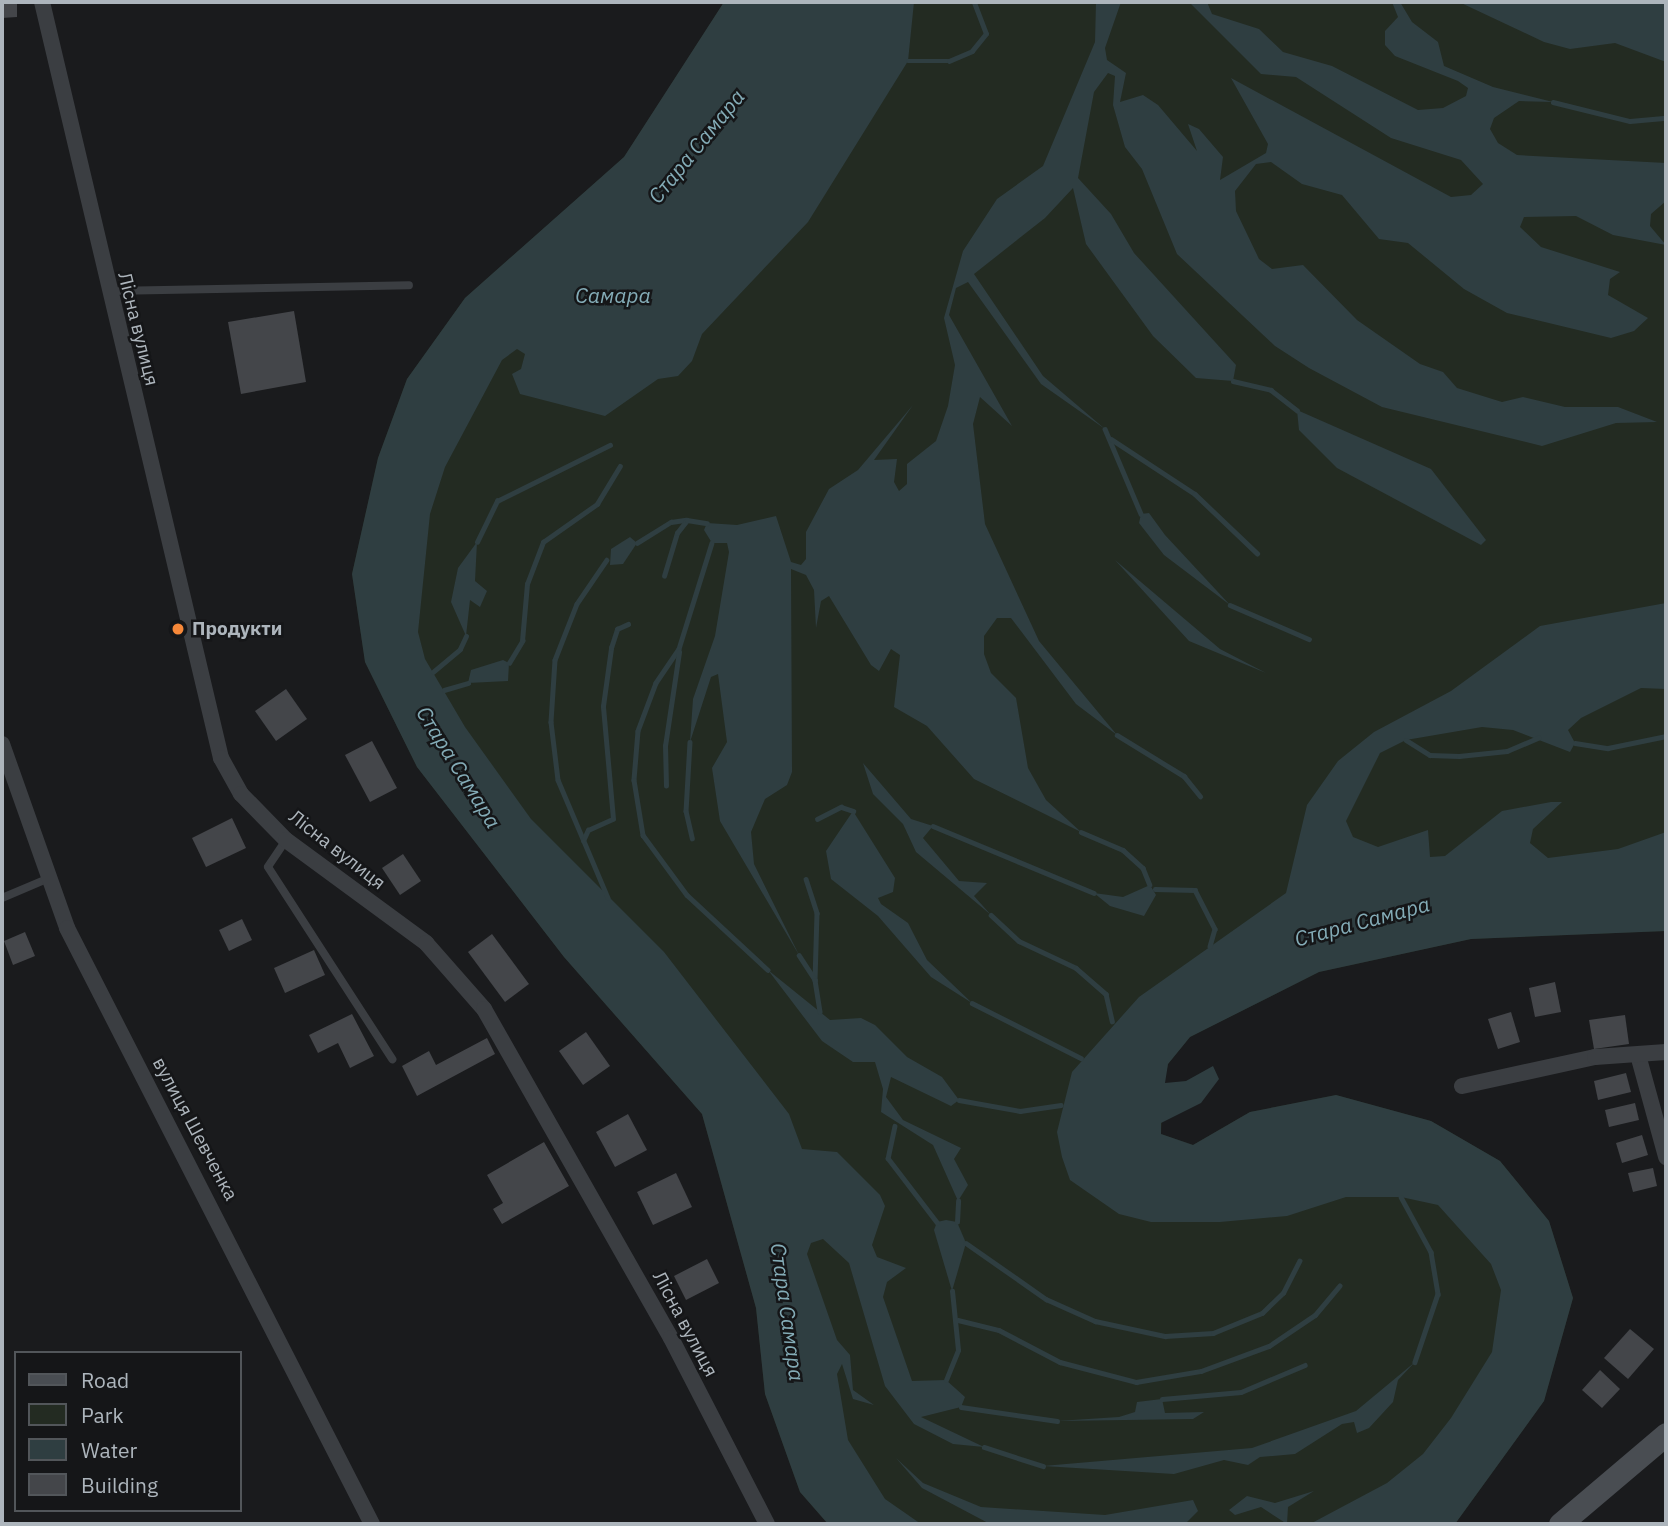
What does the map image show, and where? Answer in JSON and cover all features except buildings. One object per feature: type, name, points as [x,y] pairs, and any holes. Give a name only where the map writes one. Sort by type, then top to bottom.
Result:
[{"type":"street","name":"Лісна вулиця","points":[[42,2],[107,292],[221,758],[241,793],[286,840],[426,943],[484,1009],[666,1330],[767,1524]]},
{"type":"street","name":"вулиця Шевченка","points":[[2,744],[47,879],[372,1524]]},
{"type":"street","points":[[1462,1086],[1595,1057],[1666,1052]]},
{"type":"street","points":[[1638,1055],[1666,1157]]},
{"type":"street","points":[[1560,1524],[1666,1434]]},
{"type":"lane","points":[[107,292],[409,285]]},
{"type":"lane","points":[[286,840],[268,867],[391,1059]]},
{"type":"lane","points":[[2,898],[47,879]]},
{"type":"green space","points":[[724,2],[1666,2],[1666,931],[1471,939],[1319,972],[1190,1037],[1168,1064],[1164,1083],[1161,1134],[1193,1145],[1250,1112],[1336,1095],[1431,1121],[1500,1161],[1549,1221],[1573,1298],[1544,1401],[1455,1524],[828,1524],[800,1492],[765,1394],[756,1308],[702,1114],[564,957],[417,767],[365,662],[352,574],[378,458],[407,379],[465,298],[624,157]]},
{"type":"water","name":"Самара","points":[[724,2],[914,2],[908,61],[808,222],[702,334],[692,361],[678,376],[658,379],[605,416],[520,394],[512,374],[521,369],[525,354],[517,349],[502,360],[445,467],[430,514],[418,632],[425,659],[465,727],[531,819],[664,952],[789,1114],[802,1149],[837,1152],[880,1195],[885,1206],[872,1245],[877,1257],[906,1268],[887,1282],[883,1297],[912,1381],[946,1380],[965,1397],[961,1407],[921,1417],[984,1447],[953,1444],[914,1424],[885,1386],[849,1263],[823,1239],[811,1243],[807,1254],[837,1340],[850,1355],[853,1390],[874,1405],[853,1399],[842,1364],[837,1374],[848,1440],[885,1499],[921,1524],[828,1524],[800,1492],[765,1394],[756,1308],[702,1114],[564,957],[417,767],[365,662],[352,574],[378,458],[407,379],[465,298],[624,157]]},
{"type":"water","points":[[1096,2],[1121,2],[1105,48],[1107,60],[1126,73],[1120,102],[1143,95],[1158,105],[1197,151],[1188,124],[1199,129],[1223,157],[1220,180],[1266,153],[1268,144],[1231,78],[1451,197],[1471,195],[1483,184],[1461,160],[1391,138],[1296,77],[1261,74],[1189,2],[1207,2],[1212,14],[1259,29],[1283,52],[1332,66],[1418,110],[1443,108],[1466,96],[1468,88],[1458,81],[1395,56],[1385,45],[1385,31],[1398,17],[1392,2],[1400,2],[1412,22],[1438,42],[1444,66],[1493,87],[1553,102],[1519,101],[1494,118],[1490,129],[1498,143],[1517,155],[1666,163],[1666,201],[1651,214],[1650,226],[1666,245],[1613,235],[1576,216],[1524,217],[1520,227],[1541,247],[1620,272],[1610,279],[1608,295],[1648,318],[1634,331],[1611,338],[1507,313],[1464,289],[1408,243],[1379,239],[1342,195],[1302,184],[1271,162],[1256,164],[1235,191],[1236,211],[1259,259],[1272,269],[1303,265],[1357,320],[1420,364],[1443,372],[1457,388],[1502,402],[1523,397],[1565,407],[1618,407],[1657,422],[1616,423],[1542,446],[1382,407],[1309,368],[1275,346],[1177,254],[1142,169],[1125,147],[1113,105],[1115,76],[1108,73],[1094,92],[1078,178],[1111,214],[1134,253],[1236,365],[1233,381],[1196,378],[1153,336],[1086,244],[1073,188],[1045,218],[974,274],[1043,376],[1105,429],[1041,384],[968,282],[956,288],[949,315],[1012,426],[980,397],[973,424],[985,524],[1039,641],[1117,735],[1076,704],[1011,618],[997,618],[984,636],[984,654],[991,673],[1016,698],[1028,768],[1046,800],[1081,832],[974,779],[927,726],[894,707],[900,655],[891,649],[879,671],[871,665],[829,596],[821,601],[816,628],[814,590],[806,575],[791,569],[792,772],[787,785],[765,799],[751,832],[754,864],[799,955],[720,821],[712,768],[727,742],[718,674],[711,677],[690,742],[693,699],[715,636],[729,552],[727,543],[712,543],[704,530],[707,523],[737,525],[776,516],[791,562],[801,565],[806,559],[806,532],[829,489],[858,470],[913,405],[874,460],[897,459],[894,482],[899,491],[907,484],[907,464],[936,441],[948,406],[955,365],[944,318],[963,251],[997,199],[1043,166],[1095,42]]},
{"type":"water","points":[[1459,2],[1666,2],[1666,62],[1615,43],[1570,49],[1544,42]]},
{"type":"water","points":[[1297,410],[1431,469],[1486,540],[1481,545],[1337,468],[1299,430]]},
{"type":"water","points":[[1149,513],[1165,535],[1230,605],[1164,555],[1139,523],[1141,514]]},
{"type":"water","points":[[630,537],[637,543],[623,564],[610,565],[611,549]]},
{"type":"water","points":[[477,542],[475,581],[487,591],[480,607],[470,600],[466,636],[451,602],[458,568]]},
{"type":"water","points":[[1115,560],[1220,649],[1266,673],[1189,641]]},
{"type":"water","name":"Стара Самара","points":[[1666,603],[1666,689],[1641,688],[1581,718],[1568,730],[1575,743],[1570,752],[1513,730],[1482,727],[1406,740],[1380,753],[1346,821],[1353,837],[1378,847],[1428,830],[1430,857],[1445,856],[1502,811],[1551,802],[1562,802],[1533,829],[1530,843],[1548,858],[1618,849],[1666,832],[1666,931],[1471,939],[1319,972],[1190,1037],[1168,1064],[1165,1083],[1186,1081],[1213,1066],[1219,1079],[1201,1103],[1161,1123],[1161,1134],[1193,1145],[1250,1112],[1336,1095],[1431,1121],[1500,1161],[1549,1221],[1573,1298],[1544,1401],[1455,1524],[1310,1524],[1387,1483],[1423,1454],[1451,1418],[1492,1352],[1501,1290],[1491,1264],[1438,1205],[1401,1197],[1346,1197],[1287,1216],[1220,1222],[1151,1222],[1119,1214],[1070,1180],[1062,1157],[1057,1132],[1072,1072],[1139,997],[1286,893],[1307,805],[1338,761],[1374,732],[1451,691],[1540,626]]},
{"type":"water","points":[[503,660],[509,663],[508,681],[468,683],[471,670]]},
{"type":"water","points":[[863,763],[911,819],[933,826],[923,838],[959,881],[987,883],[974,896],[991,915],[916,852],[903,824],[873,794]]},
{"type":"water","points":[[853,811],[895,878],[893,892],[878,898],[881,904],[908,923],[927,960],[972,1003],[931,977],[878,916],[831,879],[826,851]]},
{"type":"water","points":[[1150,885],[1156,895],[1144,916],[1110,906],[1094,893],[1123,897]]},
{"type":"water","points":[[768,970],[830,1020],[861,1018],[875,1025],[907,1057],[942,1077],[959,1100],[951,1106],[891,1077],[886,1097],[903,1120],[961,1148],[954,1159],[968,1185],[958,1201],[933,1145],[881,1112],[883,1089],[875,1062],[853,1062],[822,1041]]},
{"type":"water","points":[[937,1222],[957,1222],[966,1243],[952,1291],[934,1230]]},
{"type":"water","points":[[1415,1362],[1398,1380],[1393,1402],[1369,1428],[1357,1433],[1354,1422],[1342,1424],[1295,1454],[1260,1457],[1248,1465],[1224,1460],[1174,1474],[1043,1466],[1252,1448],[1356,1411]]},
{"type":"water","points":[[1162,1399],[1165,1413],[1204,1412],[1193,1419],[1057,1421],[1119,1417],[1135,1412],[1137,1402]]},
{"type":"water","points":[[896,1458],[923,1483],[981,1507],[1105,1515],[1193,1500],[1198,1511],[1185,1524],[990,1524],[922,1488]]},
{"type":"water","points":[[1314,1491],[1288,1507],[1287,1524],[1261,1507],[1235,1515],[1229,1510],[1247,1496],[1275,1503]]},
{"type":"waterway","points":[[908,61],[949,61],[972,51],[986,34],[974,2]]},
{"type":"waterway","points":[[1553,102],[1630,121],[1666,118]]},
{"type":"waterway","points":[[1233,381],[1271,390],[1297,410]]},
{"type":"waterway","points":[[1105,429],[1141,514]]},
{"type":"waterway","points":[[1111,439],[1195,494],[1257,553]]},
{"type":"waterway","points":[[477,542],[497,501],[610,445]]},
{"type":"waterway","points":[[509,663],[522,641],[527,584],[543,542],[597,504],[620,466]]},
{"type":"waterway","points":[[637,543],[671,522],[686,520]]},
{"type":"waterway","points":[[664,576],[677,533],[687,520],[707,523]]},
{"type":"waterway","points":[[712,543],[679,649],[656,683],[638,731],[634,780],[643,835],[687,895],[768,970]]},
{"type":"waterway","points":[[607,560],[577,604],[555,660],[551,722],[558,780],[608,898]]},
{"type":"waterway","points":[[1230,605],[1309,639]]},
{"type":"waterway","points":[[583,841],[588,830],[613,819],[603,706],[611,648],[617,629],[628,624]]},
{"type":"waterway","points":[[433,672],[460,649],[466,636]]},
{"type":"waterway","points":[[666,786],[665,746],[679,652]]},
{"type":"waterway","points":[[444,690],[468,683]]},
{"type":"waterway","points":[[1117,735],[1184,776],[1200,796]]},
{"type":"waterway","points":[[1575,743],[1608,748],[1666,736]]},
{"type":"waterway","points":[[1406,740],[1430,755],[1459,756],[1507,751],[1538,738]]},
{"type":"waterway","points":[[690,742],[686,811],[692,838]]},
{"type":"waterway","points":[[817,819],[841,807],[853,811]]},
{"type":"waterway","points":[[933,826],[1094,893]]},
{"type":"waterway","points":[[1081,832],[1123,850],[1143,868],[1150,885]]},
{"type":"waterway","points":[[806,879],[817,913],[815,980]]},
{"type":"waterway","points":[[1155,889],[1195,890],[1215,929],[1210,946]]},
{"type":"waterway","points":[[991,915],[1019,941],[1076,968],[1106,994],[1112,1021]]},
{"type":"waterway","points":[[799,955],[815,980],[820,1012]]},
{"type":"waterway","points":[[972,1003],[1081,1058]]},
{"type":"waterway","points":[[959,1100],[1020,1111],[1061,1105]]},
{"type":"waterway","points":[[895,1126],[888,1158],[937,1222]]},
{"type":"waterway","points":[[1401,1197],[1431,1252],[1438,1294],[1415,1362]]},
{"type":"waterway","points":[[957,1222],[958,1201]]},
{"type":"waterway","points":[[966,1243],[1046,1299],[1095,1321],[1165,1336],[1213,1333],[1262,1313],[1283,1293],[1299,1261]]},
{"type":"waterway","points":[[958,1320],[999,1330],[1060,1362],[1136,1382],[1201,1371],[1269,1346],[1315,1315],[1339,1286]]},
{"type":"waterway","points":[[946,1380],[958,1350],[952,1291]]},
{"type":"waterway","points":[[1162,1399],[1241,1392],[1305,1365]]},
{"type":"waterway","points":[[961,1407],[1057,1421]]},
{"type":"waterway","points":[[984,1447],[1043,1466]]},
{"type":"place","name":"Продукти","points":[[178,629]]}]
